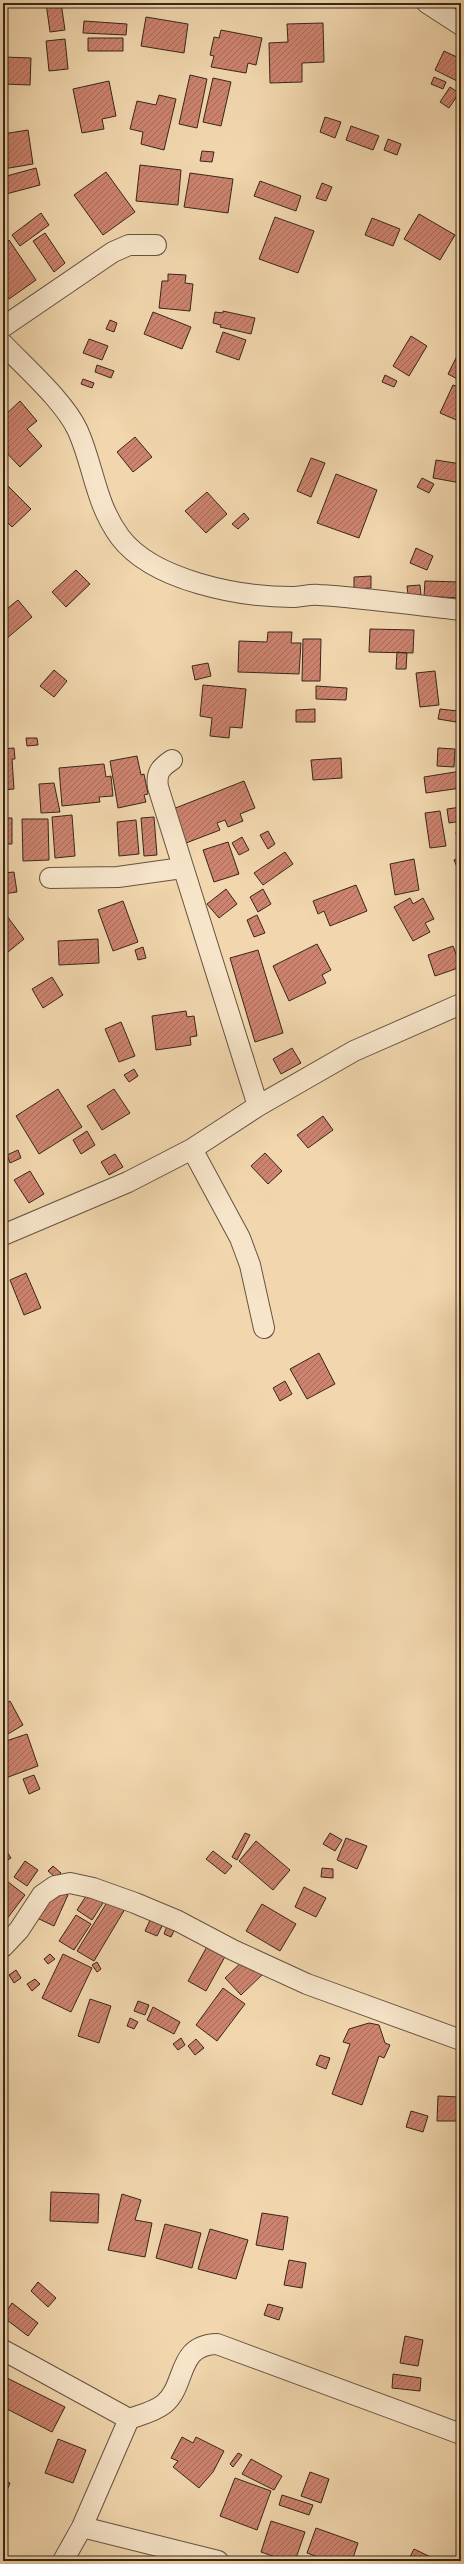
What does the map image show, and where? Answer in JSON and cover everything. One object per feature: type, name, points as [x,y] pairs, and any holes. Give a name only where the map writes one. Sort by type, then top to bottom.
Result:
[{"type":"street","points":[[427,3],[461,25]]},
{"type":"street","points":[[3,327],[113,252],[129,245],[156,245]]},
{"type":"street","points":[[3,344],[68,414],[86,452],[99,499],[121,538],[162,570],[184,580],[263,595],[293,597],[318,594],[461,610]]},
{"type":"street","points":[[172,760],[160,770],[157,781],[182,868],[258,1106]]},
{"type":"street","points":[[50,878],[118,877],[182,868]]},
{"type":"street","points":[[3,1236],[92,1198],[192,1149],[258,1106],[354,1051],[461,1004]]},
{"type":"street","points":[[192,1149],[240,1238],[250,1265],[264,1328]]},
{"type":"street","points":[[3,1947],[19,1930],[42,1895],[55,1886],[70,1883],[93,1888],[135,1903],[178,1921],[233,1950],[306,1984],[461,2040]]},
{"type":"street","points":[[63,2561],[82,2527],[129,2419],[164,2404],[172,2395],[189,2356],[198,2348],[217,2344],[461,2434]]},
{"type":"street","points":[[3,2350],[129,2419]]},
{"type":"street","points":[[82,2527],[218,2561]]},
{"type":"building","points":[[46,3],[61,3],[65,30],[50,32]]},
{"type":"building","points":[[146,17],[188,24],[184,53],[141,46]]},
{"type":"building","points":[[84,21],[127,24],[126,35],[83,33]]},
{"type":"building","points":[[323,23],[324,62],[302,63],[302,82],[270,83],[269,43],[288,42],[287,24]]},
{"type":"building","points":[[221,30],[262,38],[256,65],[248,63],[246,73],[211,67],[214,56],[210,55],[214,37],[219,38]]},
{"type":"building","points":[[88,38],[123,38],[123,51],[88,51]]},
{"type":"building","points":[[65,39],[68,69],[49,71],[46,41]]},
{"type":"building","points":[[444,51],[461,59],[461,83],[435,70]]},
{"type":"building","points":[[3,57],[31,58],[30,85],[3,84]]},
{"type":"building","points":[[190,75],[207,79],[197,128],[179,124]]},
{"type":"building","points":[[434,77],[446,82],[443,89],[431,84]]},
{"type":"building","points":[[213,78],[231,82],[221,126],[203,122]]},
{"type":"building","points":[[109,81],[116,116],[102,119],[104,129],[82,133],[73,89]]},
{"type":"building","points":[[450,87],[459,93],[449,108],[440,102]]},
{"type":"building","points":[[159,95],[176,99],[164,150],[141,144],[143,132],[130,129],[137,101],[156,105]]},
{"type":"building","points":[[325,117],[341,122],[335,138],[320,132]]},
{"type":"building","points":[[351,126],[379,136],[373,150],[346,140]]},
{"type":"building","points":[[28,130],[33,164],[3,169],[3,134]]},
{"type":"building","points":[[388,139],[401,144],[397,155],[384,150]]},
{"type":"building","points":[[202,151],[214,152],[212,162],[200,161]]},
{"type":"building","points":[[140,165],[181,170],[178,205],[136,201]]},
{"type":"building","points":[[36,168],[40,185],[6,194],[3,177]]},
{"type":"building","points":[[106,172],[135,212],[103,235],[74,195]]},
{"type":"building","points":[[190,173],[233,179],[228,213],[184,207]]},
{"type":"building","points":[[260,181],[301,196],[296,211],[254,196]]},
{"type":"building","points":[[322,183],[332,187],[326,201],[316,198]]},
{"type":"building","points":[[41,213],[49,225],[20,246],[12,235]]},
{"type":"building","points":[[419,214],[455,235],[440,260],[404,239]]},
{"type":"building","points":[[275,217],[314,231],[298,273],[259,259]]},
{"type":"building","points":[[372,218],[400,229],[393,246],[365,235]]},
{"type":"building","points":[[45,233],[65,263],[54,272],[33,241]]},
{"type":"building","points":[[9,240],[36,280],[9,299],[3,291],[3,244]]},
{"type":"building","points":[[168,274],[186,275],[185,283],[193,284],[190,311],[159,308],[162,281],[168,281]]},
{"type":"building","points":[[223,311],[255,318],[251,334],[220,327],[221,325],[213,323],[215,312],[223,313]]},
{"type":"building","points":[[153,312],[191,327],[182,349],[144,334]]},
{"type":"building","points":[[110,320],[117,323],[114,332],[106,329]]},
{"type":"building","points":[[223,332],[246,340],[239,360],[216,352]]},
{"type":"building","points":[[411,336],[427,346],[409,376],[393,366]]},
{"type":"building","points":[[89,339],[108,346],[102,360],[83,353]]},
{"type":"building","points":[[461,350],[461,381],[448,374]]},
{"type":"building","points":[[97,365],[114,371],[111,378],[95,372]]},
{"type":"building","points":[[385,375],[397,381],[394,387],[382,382]]},
{"type":"building","points":[[83,379],[94,383],[92,388],[81,384]]},
{"type":"building","points":[[453,385],[461,388],[461,422],[440,413]]},
{"type":"building","points":[[20,401],[37,421],[27,429],[42,446],[20,467],[3,449],[3,417]]},
{"type":"building","points":[[135,437],[152,457],[133,472],[117,452]]},
{"type":"building","points":[[311,458],[325,463],[311,497],[297,491]]},
{"type":"building","points":[[436,460],[461,464],[461,483],[433,478]]},
{"type":"building","points":[[336,474],[377,490],[359,538],[317,523]]},
{"type":"building","points":[[422,478],[434,484],[429,493],[417,487]]},
{"type":"building","points":[[6,484],[31,509],[12,527],[3,518],[3,486]]},
{"type":"building","points":[[207,492],[227,514],[206,533],[185,511]]},
{"type":"building","points":[[244,513],[249,519],[238,529],[232,524]]},
{"type":"building","points":[[416,548],[433,556],[427,570],[410,563]]},
{"type":"building","points":[[76,570],[90,584],[66,607],[52,592]]},
{"type":"building","points":[[371,576],[371,588],[354,589],[354,577]]},
{"type":"building","points":[[425,581],[459,582],[459,598],[424,596]]},
{"type":"building","points":[[420,585],[421,595],[408,595],[407,586]]},
{"type":"building","points":[[18,600],[32,617],[6,639],[3,635],[3,612]]},
{"type":"building","points":[[370,629],[414,630],[413,653],[369,652]]},
{"type":"building","points":[[268,632],[292,632],[291,643],[301,643],[299,674],[238,672],[239,641],[267,642]]},
{"type":"building","points":[[303,639],[321,639],[320,681],[302,681]]},
{"type":"building","points":[[397,652],[407,653],[406,669],[396,669]]},
{"type":"building","points":[[208,663],[211,676],[195,680],[192,666]]},
{"type":"building","points":[[54,670],[67,681],[54,697],[40,686]]},
{"type":"building","points":[[435,671],[439,705],[420,707],[416,673]]},
{"type":"building","points":[[203,685],[246,689],[242,728],[230,727],[229,738],[210,736],[212,718],[200,716]]},
{"type":"building","points":[[316,686],[347,688],[346,700],[316,699]]},
{"type":"building","points":[[315,709],[315,722],[296,722],[296,710]]},
{"type":"building","points":[[440,709],[458,711],[456,722],[438,719]]},
{"type":"building","points":[[26,738],[37,738],[38,745],[27,746]]},
{"type":"building","points":[[14,748],[15,759],[12,759],[14,789],[3,790],[3,749]]},
{"type":"building","points":[[438,748],[455,749],[454,767],[437,766]]},
{"type":"building","points":[[137,756],[141,775],[144,774],[148,794],[144,795],[146,802],[118,808],[110,761]]},
{"type":"building","points":[[341,758],[342,778],[313,780],[311,760]]},
{"type":"building","points":[[104,764],[106,777],[111,776],[113,796],[99,797],[100,802],[62,806],[59,768]]},
{"type":"building","points":[[461,771],[461,788],[426,793],[424,777]]},
{"type":"building","points":[[244,781],[255,808],[240,814],[243,821],[228,827],[225,820],[217,823],[220,830],[186,843],[173,809]]},
{"type":"building","points":[[54,783],[60,812],[41,813],[39,784]]},
{"type":"building","points":[[461,807],[461,821],[449,823],[447,809]]},
{"type":"building","points":[[440,811],[446,846],[430,848],[425,813]]},
{"type":"building","points":[[72,815],[75,856],[55,858],[52,817]]},
{"type":"building","points":[[154,817],[157,855],[144,856],[141,818]]},
{"type":"building","points":[[3,818],[12,818],[12,844],[3,844]]},
{"type":"building","points":[[22,819],[48,819],[49,860],[23,861]]},
{"type":"building","points":[[136,820],[139,854],[119,856],[117,822]]},
{"type":"building","points":[[268,831],[275,844],[268,849],[260,835]]},
{"type":"building","points":[[461,831],[461,848],[459,849],[456,832]]},
{"type":"building","points":[[242,837],[249,850],[239,855],[232,843]]},
{"type":"building","points":[[228,842],[239,874],[214,882],[203,850]]},
{"type":"building","points":[[285,852],[293,864],[263,885],[254,873]]},
{"type":"building","points":[[461,857],[461,871],[459,872],[454,860]]},
{"type":"building","points":[[414,859],[419,890],[395,895],[390,864]]},
{"type":"building","points":[[14,872],[17,892],[3,894],[3,873]]},
{"type":"building","points":[[356,885],[367,911],[330,926],[324,911],[318,914],[313,901]]},
{"type":"building","points":[[226,889],[237,904],[219,918],[207,904]]},
{"type":"building","points":[[263,889],[271,904],[258,912],[250,897]]},
{"type":"building","points":[[410,898],[413,904],[423,898],[434,919],[425,923],[430,932],[413,941],[394,907]]},
{"type":"building","points":[[123,901],[138,942],[113,951],[98,910]]},
{"type":"building","points":[[4,912],[24,939],[8,952],[3,946]]},
{"type":"building","points":[[257,915],[265,933],[254,937],[247,920]]},
{"type":"building","points":[[98,939],[99,963],[59,965],[58,941]]},
{"type":"building","points":[[317,944],[331,970],[322,975],[326,983],[289,1001],[273,966]]},
{"type":"building","points":[[453,946],[461,967],[435,976],[428,955]]},
{"type":"building","points":[[143,947],[146,958],[138,960],[135,950]]},
{"type":"building","points":[[258,950],[283,1033],[255,1042],[230,958]]},
{"type":"building","points":[[52,977],[63,995],[43,1008],[32,989]]},
{"type":"building","points":[[186,1011],[187,1017],[194,1016],[197,1036],[190,1037],[191,1045],[156,1050],[152,1016]]},
{"type":"building","points":[[121,1022],[135,1056],[119,1062],[105,1029]]},
{"type":"building","points":[[292,1048],[301,1063],[281,1074],[273,1059]]},
{"type":"building","points":[[134,1069],[138,1076],[129,1082],[124,1075]]},
{"type":"building","points":[[58,1089],[82,1127],[39,1154],[16,1116]]},
{"type":"building","points":[[114,1089],[130,1113],[102,1130],[87,1106]]},
{"type":"building","points":[[323,1116],[333,1130],[308,1148],[297,1135]]},
{"type":"building","points":[[87,1131],[95,1145],[81,1154],[73,1140]]},
{"type":"building","points":[[18,1150],[21,1158],[10,1163],[7,1155]]},
{"type":"building","points":[[265,1153],[282,1171],[268,1184],[251,1166]]},
{"type":"building","points":[[115,1154],[123,1167],[109,1175],[101,1162]]},
{"type":"building","points":[[30,1171],[44,1194],[29,1203],[14,1180]]},
{"type":"building","points":[[26,1273],[41,1308],[24,1315],[10,1280]]},
{"type":"building","points":[[319,1353],[335,1384],[307,1399],[290,1369]]},
{"type":"building","points":[[285,1381],[292,1394],[280,1401],[273,1388]]},
{"type":"building","points":[[10,1701],[23,1725],[3,1737],[3,1706]]},
{"type":"building","points":[[27,1734],[38,1766],[3,1779],[3,1742]]},
{"type":"building","points":[[34,1775],[40,1789],[29,1794],[23,1779]]},
{"type":"building","points":[[245,1833],[250,1835],[237,1860],[232,1857]]},
{"type":"building","points":[[330,1833],[342,1840],[335,1851],[323,1844]]},
{"type":"building","points":[[346,1838],[367,1846],[357,1869],[337,1860]]},
{"type":"building","points":[[256,1841],[290,1870],[273,1890],[239,1861]]},
{"type":"building","points":[[3,1846],[11,1858],[3,1863]]},
{"type":"building","points":[[213,1851],[232,1866],[225,1874],[206,1859]]},
{"type":"building","points":[[25,1861],[38,1870],[27,1886],[14,1877]]},
{"type":"building","points":[[53,1866],[61,1873],[56,1878],[48,1871]]},
{"type":"building","points":[[322,1868],[333,1869],[333,1878],[321,1877]]},
{"type":"building","points":[[3,1878],[25,1895],[3,1924]]},
{"type":"building","points":[[52,1887],[68,1895],[54,1926],[37,1918]]},
{"type":"building","points":[[304,1887],[326,1898],[316,1917],[295,1907]]},
{"type":"building","points":[[88,1893],[103,1903],[92,1920],[77,1910]]},
{"type":"building","points":[[109,1899],[125,1909],[94,1961],[77,1951]]},
{"type":"building","points":[[262,1904],[296,1924],[280,1951],[246,1931]]},
{"type":"building","points":[[76,1915],[91,1924],[74,1950],[59,1941]]},
{"type":"building","points":[[152,1916],[164,1922],[157,1936],[145,1931]]},
{"type":"building","points":[[167,1926],[175,1929],[171,1937],[164,1934]]},
{"type":"building","points":[[209,1943],[227,1953],[206,1991],[188,1981]]},
{"type":"building","points":[[50,1954],[55,1959],[48,1964],[44,1959]]},
{"type":"building","points":[[63,1954],[92,1968],[71,2012],[42,1998]]},
{"type":"building","points":[[247,1957],[263,1974],[241,1995],[225,1978]]},
{"type":"building","points":[[97,1962],[101,1969],[97,1972],[92,1965]]},
{"type":"building","points":[[16,1970],[21,1978],[14,1983],[9,1975]]},
{"type":"building","points":[[35,1979],[40,1984],[32,1991],[27,1984]]},
{"type":"building","points":[[223,1988],[245,2004],[217,2041],[196,2025]]},
{"type":"building","points":[[90,1999],[111,2006],[99,2043],[78,2036]]},
{"type":"building","points":[[138,2001],[149,2005],[145,2015],[134,2011]]},
{"type":"building","points":[[153,2007],[180,2022],[174,2034],[147,2020]]},
{"type":"building","points":[[130,2018],[138,2022],[134,2029],[127,2026]]},
{"type":"building","points":[[369,2023],[379,2025],[385,2043],[390,2045],[384,2058],[379,2056],[362,2105],[332,2094],[350,2044],[343,2042],[349,2029]]},
{"type":"building","points":[[181,2038],[185,2045],[178,2050],[173,2044]]},
{"type":"building","points":[[196,2039],[204,2048],[195,2055],[188,2046]]},
{"type":"building","points":[[320,2055],[330,2058],[326,2069],[316,2065]]},
{"type":"building","points":[[438,2096],[459,2097],[458,2121],[437,2121]]},
{"type":"building","points":[[411,2111],[428,2116],[423,2132],[406,2127]]},
{"type":"building","points":[[51,2192],[99,2194],[98,2223],[50,2221]]},
{"type":"building","points":[[122,2194],[141,2200],[135,2220],[152,2223],[145,2257],[108,2250]]},
{"type":"building","points":[[262,2213],[288,2217],[283,2250],[256,2245]]},
{"type":"building","points":[[165,2224],[201,2233],[192,2268],[156,2258]]},
{"type":"building","points":[[210,2229],[248,2240],[236,2279],[198,2269]]},
{"type":"building","points":[[289,2260],[306,2263],[302,2288],[284,2285]]},
{"type":"building","points":[[38,2282],[56,2298],[48,2307],[31,2291]]},
{"type":"building","points":[[12,2303],[38,2323],[28,2336],[3,2317]]},
{"type":"building","points":[[268,2304],[283,2308],[279,2320],[264,2315]]},
{"type":"building","points":[[405,2336],[423,2340],[418,2366],[400,2363]]},
{"type":"building","points":[[393,2374],[421,2378],[420,2391],[392,2388]]},
{"type":"building","points":[[3,2376],[65,2407],[52,2432],[3,2407]]},
{"type":"building","points":[[182,2437],[193,2443],[196,2437],[224,2451],[213,2472],[199,2488],[173,2467],[178,2461],[171,2458]]},
{"type":"building","points":[[58,2439],[86,2450],[73,2483],[45,2473]]},
{"type":"building","points":[[238,2453],[242,2455],[233,2467],[230,2464]]},
{"type":"building","points":[[251,2459],[282,2476],[274,2490],[242,2474]]},
{"type":"building","points":[[310,2472],[329,2479],[321,2503],[301,2496]]},
{"type":"building","points":[[235,2478],[271,2491],[257,2530],[220,2516]]},
{"type":"building","points":[[3,2480],[10,2483],[3,2500]]},
{"type":"building","points":[[282,2495],[313,2505],[309,2515],[279,2505]]},
{"type":"building","points":[[271,2521],[305,2532],[295,2561],[287,2561],[261,2552]]},
{"type":"building","points":[[316,2528],[358,2543],[352,2561],[329,2561],[307,2553]]},
{"type":"building","points":[[414,2549],[439,2561],[408,2561]]}]
